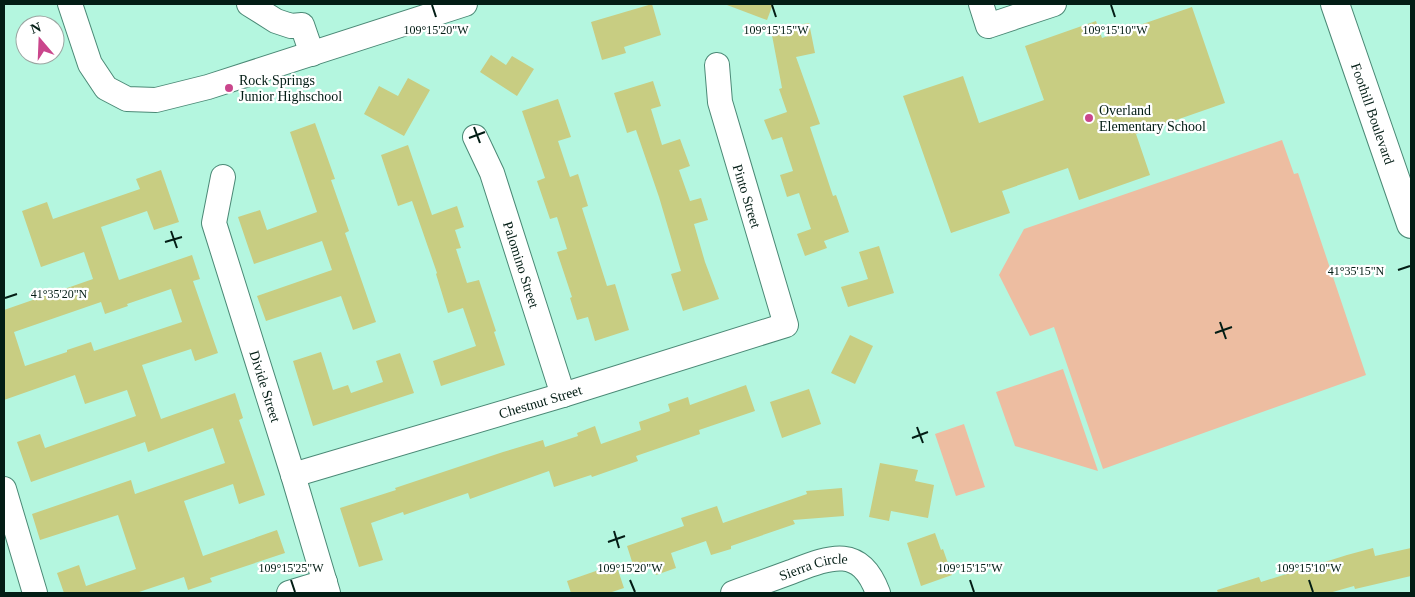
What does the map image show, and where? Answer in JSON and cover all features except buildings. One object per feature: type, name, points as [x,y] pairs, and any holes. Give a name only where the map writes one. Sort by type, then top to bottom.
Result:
[{"type":"main road","name":"Foothill Boulevard","points":[[1335,4],[1411,224]]},
{"type":"street","points":[[70,4],[90,64],[106,88],[127,99],[156,100],[208,87],[465,4]]},
{"type":"street","points":[[249,4],[276,21],[291,26],[302,25],[312,54]]},
{"type":"street","points":[[981,4],[988,26],[1054,4]]},
{"type":"street","name":"Pinto Street","points":[[716,65],[720,102],[786,325]]},
{"type":"street","name":"Palomino Street","points":[[475,137],[492,173],[563,394]]},
{"type":"street","name":"Divide Street","points":[[223,177],[214,223],[293,475],[326,588]]},
{"type":"street","name":"Chestnut Street","points":[[293,475],[786,325]]},
{"type":"street","points":[[4,489],[35,593]]},
{"type":"street","name":"Sierra Circle","points":[[733,593],[821,561],[839,558],[855,561],[868,570],[878,593]]},
{"type":"street","points":[[289,593],[326,588]]},
{"type":"shaded area","points":[[1282,140],[1294,174],[1298,173],[1366,375],[1103,469],[1054,327],[1030,336],[999,275],[1024,229]]},
{"type":"shaded area","points":[[1063,369],[1098,471],[1015,446],[996,392]]},
{"type":"shaded area","points":[[964,424],[985,487],[956,496],[935,434]]},
{"type":"place","name":"Rock Springs Junior Highschool","points":[[229,88]]},
{"type":"place","name":"Overland Elementary School","points":[[1089,118]]}]
